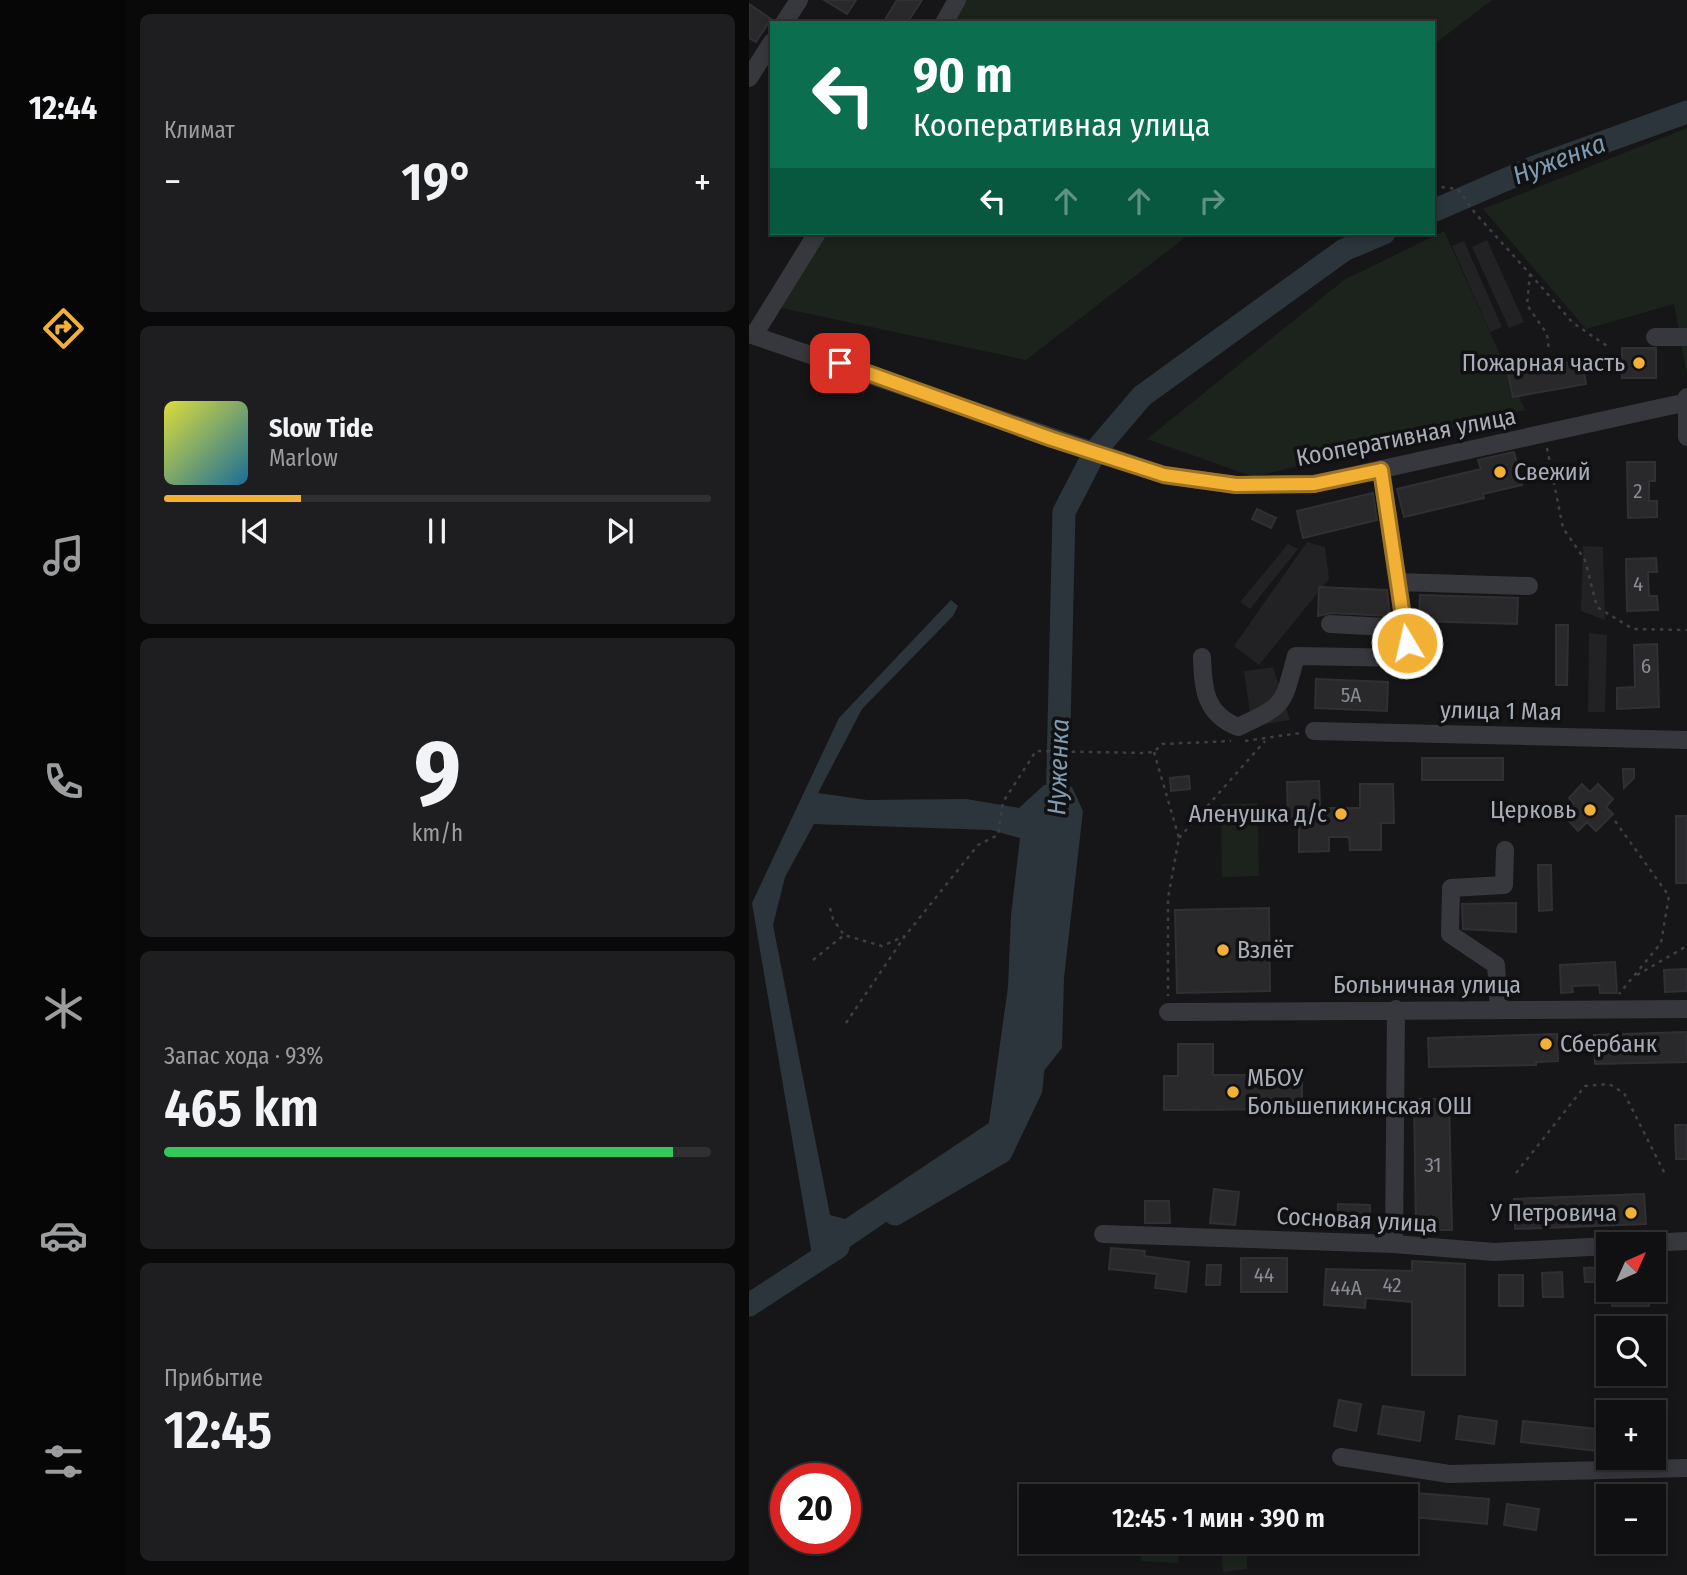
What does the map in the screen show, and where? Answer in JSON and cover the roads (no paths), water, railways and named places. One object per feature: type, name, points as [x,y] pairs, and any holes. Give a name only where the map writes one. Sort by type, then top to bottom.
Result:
[{"type":"street","points":[[785,21],[799,0]]},
{"type":"street","points":[[945,21],[957,0]]},
{"type":"street","points":[[749,78],[770,45]]},
{"type":"street","points":[[752,334],[816,235]]},
{"type":"street","name":"Кооперативная улица","points":[[752,334],[1052,439],[1164,475],[1236,485],[1314,484],[1544,435],[1687,401]]},
{"type":"street","points":[[1655,337],[1687,337]]},
{"type":"street","points":[[830,382],[840,363]]},
{"type":"street","points":[[1687,401],[1687,437]]},
{"type":"street","points":[[1202,657],[1208,703],[1222,720],[1238,727],[1272,711],[1284,700],[1296,656],[1409,658],[1381,470]]},
{"type":"street","points":[[1398,582],[1529,586]]},
{"type":"street","points":[[1330,624],[1405,628]]},
{"type":"street","name":"улица 1 Мая","points":[[1314,730],[1687,740]]},
{"type":"street","points":[[1499,1009],[1496,965],[1450,934],[1451,888],[1504,885],[1505,850]]},
{"type":"street","points":[[1394,1244],[1396,1009]]},
{"type":"street","name":"Больничная улица","points":[[1168,1012],[1687,1009]]},
{"type":"street","name":"Сосновая улица","points":[[1103,1234],[1394,1244],[1493,1252],[1596,1246]]},
{"type":"street","points":[[1666,1242],[1687,1241]]},
{"type":"street","points":[[1341,1458],[1449,1474],[1687,1468]]},
{"type":"waterway","name":"Нуженка","points":[[1435,210],[1537,166],[1687,112]]},
{"type":"waterway","name":"Нуженка","points":[[1057,814],[1064,512],[1096,450],[1142,396],[1344,250],[1379,235]]},
{"type":"waterway","name":"Нуженка","points":[[895,1214],[1001,1152],[1031,1089],[1034,1057]]},
{"type":"waterway","name":"Нуженка","points":[[749,1305],[838,1247]]},
{"type":"place","name":"Пожарная часть","points":[[1639,363]]},
{"type":"place","name":"Свежий","points":[[1500,472]]},
{"type":"place","name":"Церковь","points":[[1590,810]]},
{"type":"place","name":"Аленушка д/с","points":[[1341,814]]},
{"type":"place","name":"Взлёт","points":[[1223,950]]},
{"type":"place","name":"Сбербанк","points":[[1546,1044]]},
{"type":"place","name":"МБОУ Большепикинская ОШ","points":[[1233,1092]]},
{"type":"place","name":"У Петровича","points":[[1631,1213]]}]
